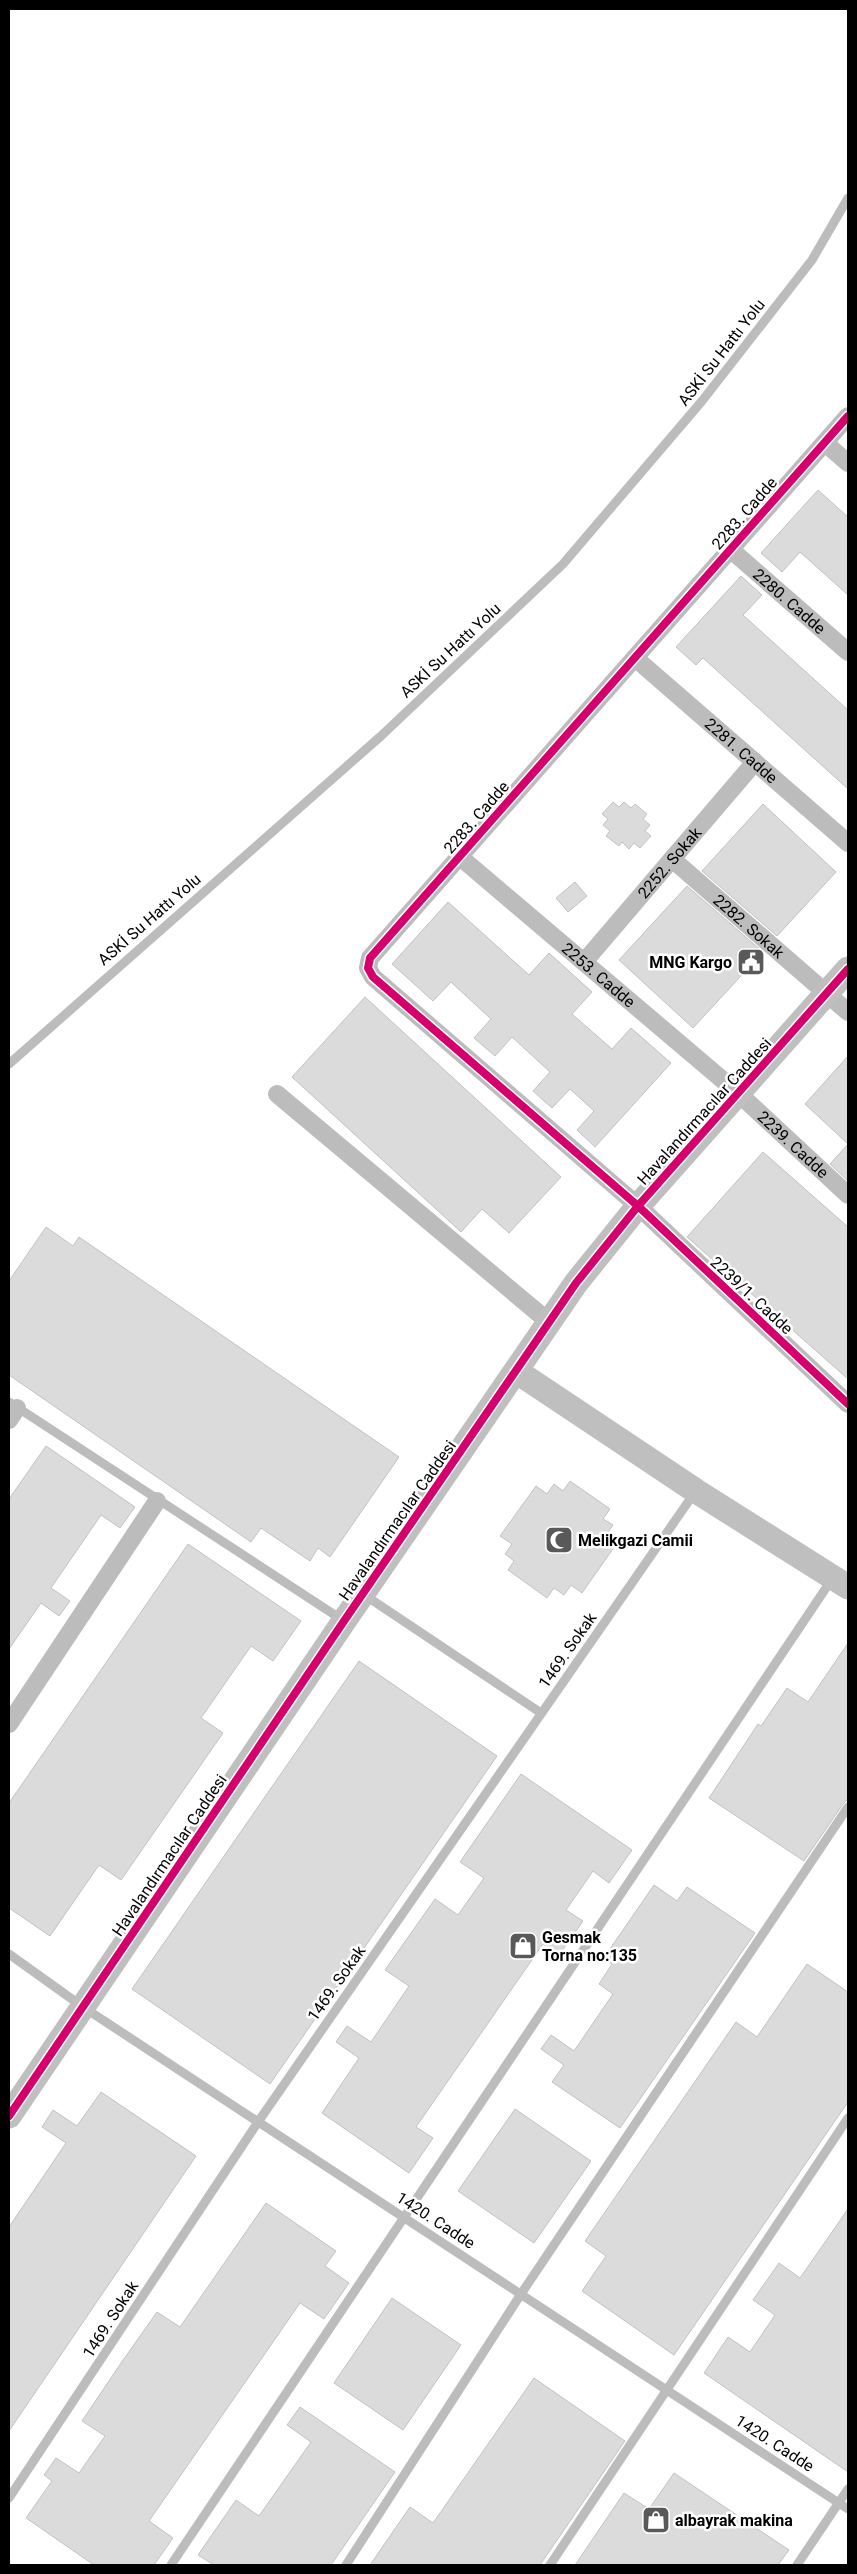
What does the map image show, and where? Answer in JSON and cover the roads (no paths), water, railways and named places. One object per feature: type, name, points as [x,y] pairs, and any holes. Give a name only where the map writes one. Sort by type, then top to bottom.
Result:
[{"type":"street","name":"2283. Cadde","points":[[638,1206],[370,973],[368,968],[370,958],[848,416]]},
{"type":"street","points":[[825,443],[848,463]]},
{"type":"street","name":"2280. Cadde","points":[[730,550],[848,652]]},
{"type":"street","name":"2281. Cadde","points":[[635,658],[848,843]]},
{"type":"street","name":"2252. Sokak","points":[[584,962],[755,762]]},
{"type":"street","name":"2253. Cadde","points":[[460,856],[738,1093]]},
{"type":"street","name":"2282. Sokak","points":[[672,859],[848,1012]]},
{"type":"street","name":"Havalandırmacılar Caddesi","points":[[9,2116],[344,1621],[576,1283],[638,1206],[848,969]]},
{"type":"street","name":"2239. Cadde","points":[[738,1093],[848,1195]]},
{"type":"street","points":[[277,1094],[549,1322]]},
{"type":"street","name":"2239/1. Cadde","points":[[638,1206],[848,1404]]},
{"type":"street","points":[[516,1371],[696,1491],[841,1582]]},
{"type":"street","points":[[9,1724],[157,1501]]},
{"type":"lane","name":"ASKİ Su Hattı Yolu","points":[[9,1064],[380,736],[562,564],[708,394],[812,260],[848,198]]},
{"type":"lane","points":[[12,1410],[344,1621]]},
{"type":"lane","name":"1469. Sokak","points":[[9,2498],[258,2122],[696,1491]]},
{"type":"lane","points":[[171,2565],[404,2217],[841,1582]]},
{"type":"lane","points":[[363,1594],[541,1713]]},
{"type":"lane","points":[[346,2565],[521,2294],[848,1807]]},
{"type":"lane","name":"1420. Cadde","points":[[9,1954],[83,2007],[848,2509]]},
{"type":"lane","points":[[550,2565],[848,2118]]},
{"type":"lane","points":[[797,2565],[848,2489]]},
{"type":"place","name":"MNG Kargo","points":[[751,962]]},
{"type":"place","name":"Melikgazi Camii","points":[[559,1540]]},
{"type":"place","name":"Gesmak Torna no:135","points":[[523,1946]]},
{"type":"place","name":"albayrak makina","points":[[656,2520]]}]
